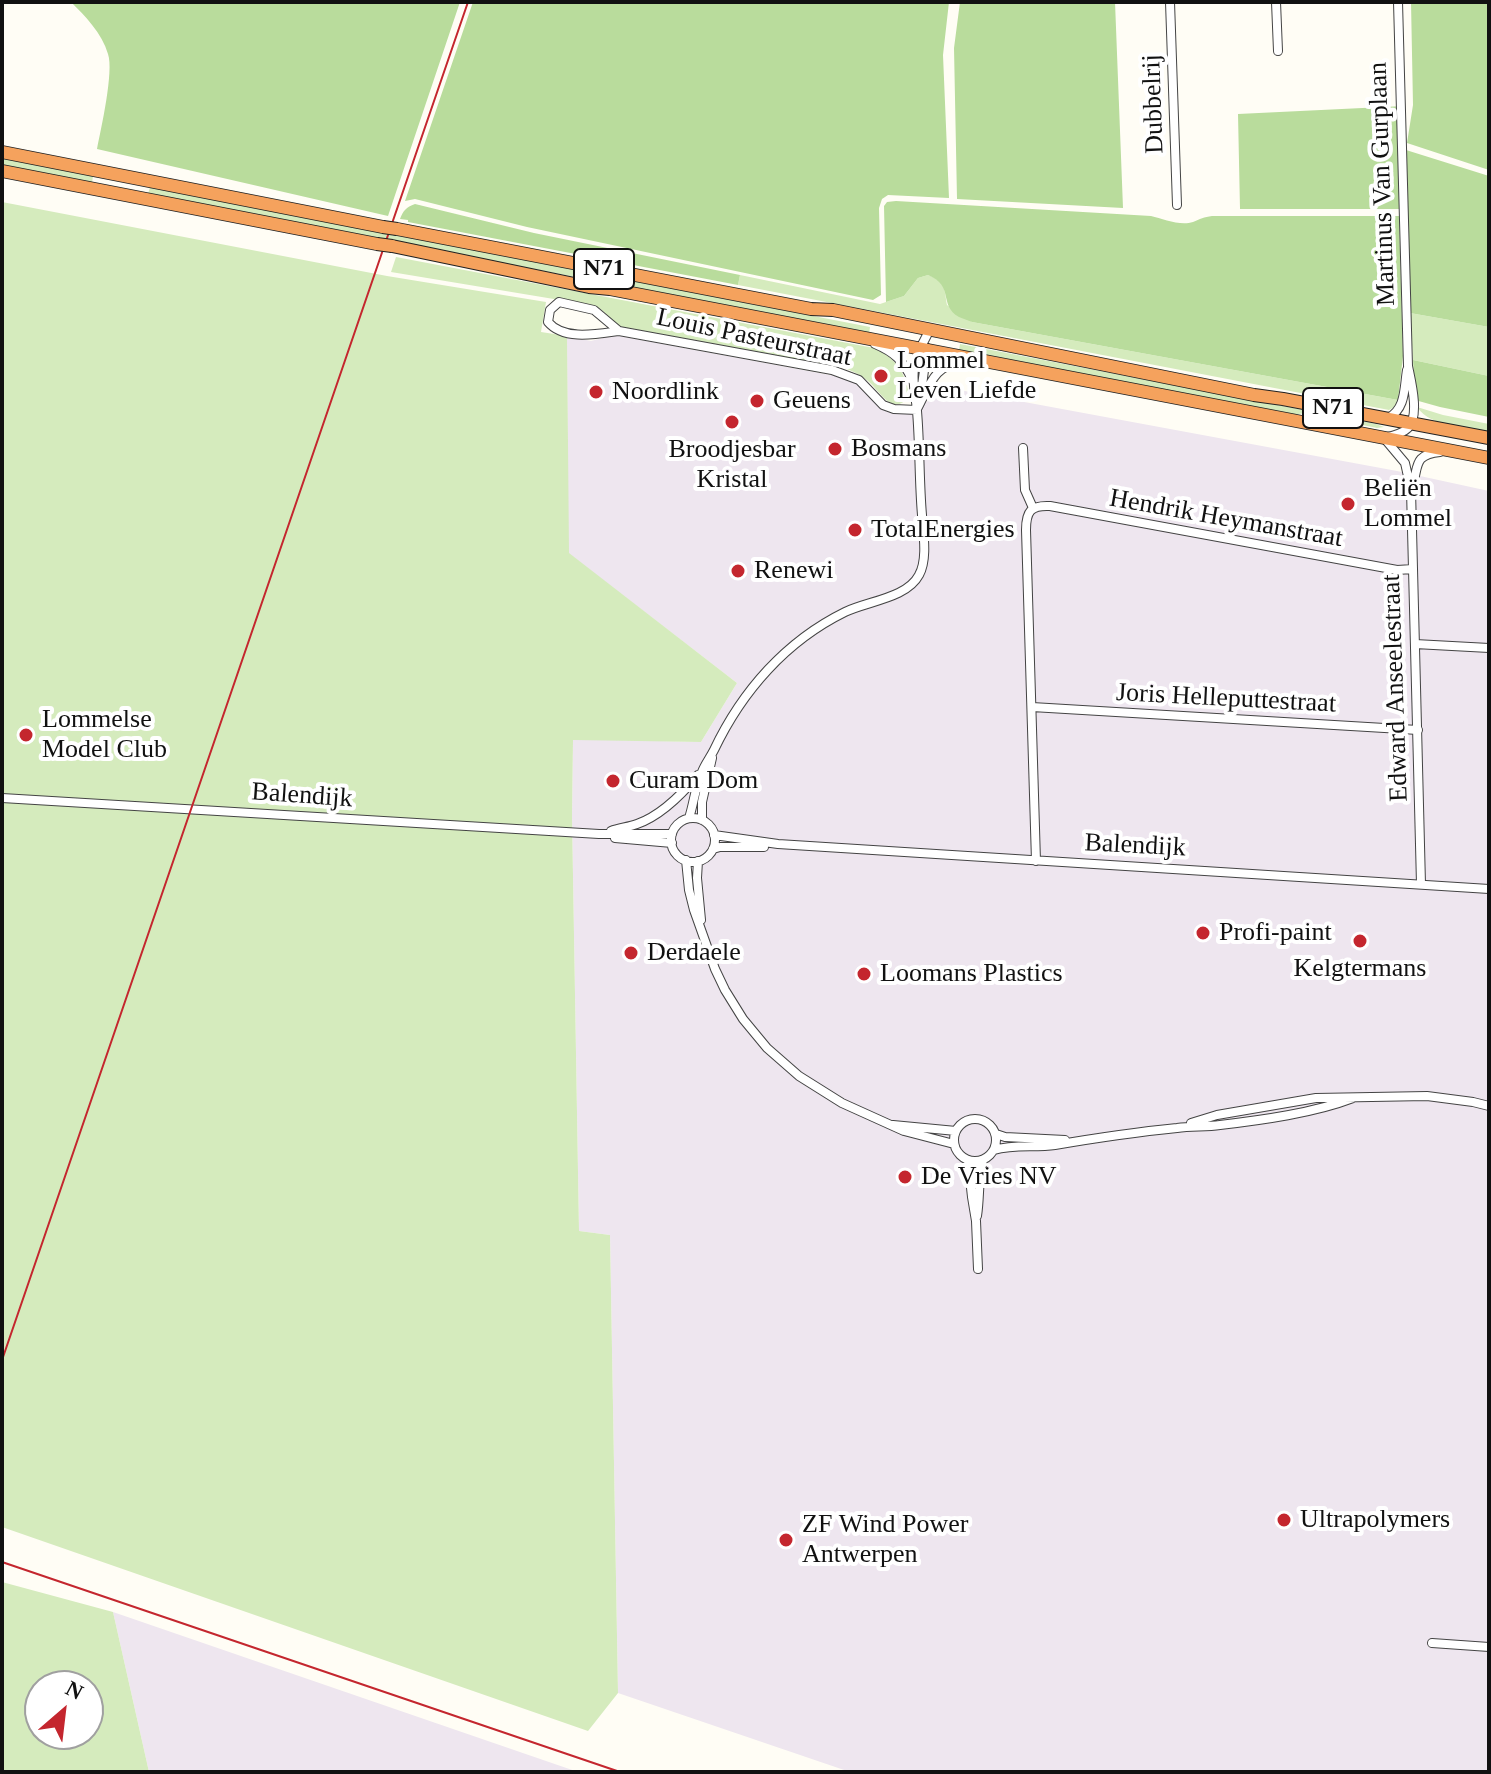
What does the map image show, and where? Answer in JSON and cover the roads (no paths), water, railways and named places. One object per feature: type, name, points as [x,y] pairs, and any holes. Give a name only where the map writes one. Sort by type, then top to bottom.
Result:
[{"type":"highway","name":"N71","points":[[2,152],[811,309],[833,310],[1073,360]]},
{"type":"highway","name":"N71","points":[[2,171],[589,287],[1489,458]]},
{"type":"highway","name":"N71","points":[[811,309],[829,316],[927,335],[1489,438]]},
{"type":"street","name":"Dubbelrij","points":[[1170,2],[1177,205]]},
{"type":"street","points":[[1276,2],[1278,51]]},
{"type":"street","name":"Martinus Van Gurplaan","points":[[1388,418],[1399,410],[1408,366],[1398,2]]},
{"type":"street","name":"Louis Pasteurstraat","points":[[619,331],[594,310],[559,302],[550,310],[548,322],[563,332],[587,335],[619,331],[832,370],[859,380],[883,405],[917,410]]},
{"type":"street","points":[[917,410],[926,364],[924,349],[927,335]]},
{"type":"street","points":[[856,336],[898,356],[913,382]]},
{"type":"street","points":[[599,834],[638,824],[675,799],[703,768],[747,693],[791,648],[831,620],[859,606],[905,591],[917,578],[923,563],[923,551],[913,382],[916,359],[924,349]]},
{"type":"street","points":[[917,410],[932,379],[946,367],[962,363],[1006,365]]},
{"type":"street","name":"Martinus Van Gurplaan","points":[[1408,366],[1413,388],[1412,423]]},
{"type":"street","points":[[1414,405],[1419,418],[1433,427]]},
{"type":"street","points":[[1384,438],[1406,430],[1412,423]]},
{"type":"street","name":"Edward Anseelestraat","points":[[1384,438],[1405,463],[1411,490],[1421,884]]},
{"type":"street","points":[[1023,448],[1025,490],[1033,508],[1027,518],[1026,530],[1036,861]]},
{"type":"street","name":"Edward Anseelestraat","points":[[1411,490],[1421,457],[1449,450]]},
{"type":"street","name":"Hendrik Heymanstraat","points":[[1033,508],[1050,506],[1397,570],[1413,569]]},
{"type":"street","points":[[1415,644],[1489,648]]},
{"type":"street","name":"Joris Helleputtestraat","points":[[1032,707],[1418,730]]},
{"type":"street","points":[[702,820],[702,802],[713,753]]},
{"type":"street","points":[[689,818],[703,768]]},
{"type":"street","name":"Balendijk","points":[[2,798],[599,834]]},
{"type":"street","points":[[689,818],[702,820],[712,829],[713,849],[698,861],[686,860],[677,853],[672,838],[679,824],[689,818]]},
{"type":"street","points":[[599,834],[672,838]]},
{"type":"street","name":"Balendijk","points":[[714,835],[778,844],[1489,889]]},
{"type":"street","name":"Balendijk","points":[[713,849],[778,844]]},
{"type":"street","points":[[686,860],[689,890],[708,952],[725,990],[756,1036],[814,1087],[842,1103],[917,1135],[954,1144]]},
{"type":"street","points":[[698,861],[702,929]]},
{"type":"street","points":[[1179,1127],[1217,1115],[1316,1098],[1427,1096],[1489,1106]]},
{"type":"street","points":[[976,1221],[980,1169],[983,1160],[994,1150],[1055,1145],[1179,1127],[1218,1126],[1318,1109],[1353,1098]]},
{"type":"street","points":[[1266,1107],[1268,1117]]},
{"type":"street","points":[[983,1160],[968,1160],[954,1144],[960,1125],[973,1118],[987,1122],[996,1134],[994,1150]]},
{"type":"street","points":[[893,1125],[956,1131]]},
{"type":"street","points":[[996,1134],[1073,1141]]},
{"type":"street","points":[[968,1160],[978,1269]]},
{"type":"street","points":[[1432,1643],[1489,1647]]},
{"type":"railway","points":[[2,1360],[468,2]]},
{"type":"railway","points":[[2,1562],[620,1772]]},
{"type":"place","name":"Lommel Leven Liefde","points":[[881,376]]},
{"type":"place","name":"Noordlink","points":[[596,392]]},
{"type":"place","name":"Geuens","points":[[757,401]]},
{"type":"place","name":"Broodjesbar Kristal","points":[[732,422]]},
{"type":"place","name":"Bosmans","points":[[835,449]]},
{"type":"place","name":"Beliën Lommel","points":[[1348,504]]},
{"type":"place","name":"TotalEnergies","points":[[855,530]]},
{"type":"place","name":"Renewi","points":[[738,571]]},
{"type":"place","name":"Lommelse Model Club","points":[[26,735]]},
{"type":"place","name":"Curam Dom","points":[[613,781]]},
{"type":"place","name":"Profi-paint","points":[[1203,933]]},
{"type":"place","name":"Kelgtermans","points":[[1360,941]]},
{"type":"place","name":"Derdaele","points":[[631,953]]},
{"type":"place","name":"Loomans Plastics","points":[[864,974]]},
{"type":"place","name":"De Vries NV","points":[[905,1177]]},
{"type":"place","name":"Ultrapolymers","points":[[1284,1520]]},
{"type":"place","name":"ZF Wind Power Antwerpen","points":[[786,1540]]}]
